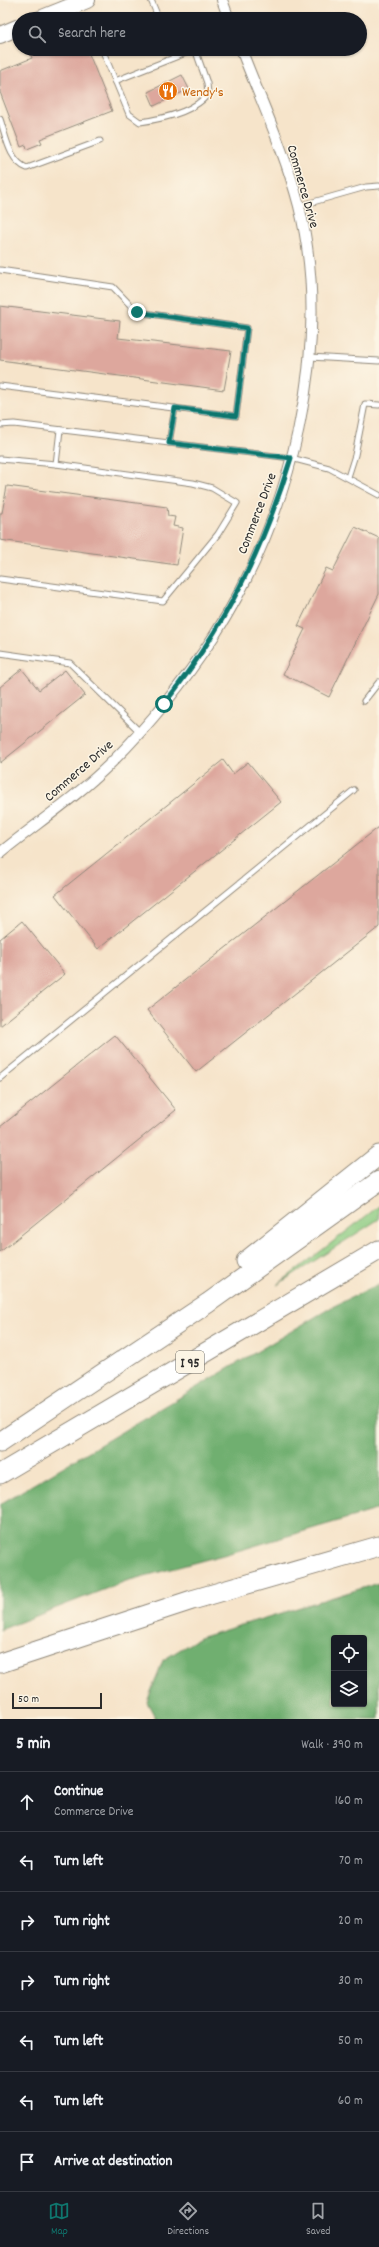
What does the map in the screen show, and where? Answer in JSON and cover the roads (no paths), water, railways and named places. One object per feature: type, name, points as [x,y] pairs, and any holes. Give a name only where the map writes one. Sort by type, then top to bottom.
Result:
[{"type":"highway","points":[[78,1390],[203,1296],[379,1155]]},
{"type":"highway","points":[[0,1442],[208,1303],[379,1181]]},
{"type":"highway","name":"I 95","points":[[0,1474],[379,1250]]},
{"type":"highway","points":[[0,1663],[192,1600],[379,1546]]},
{"type":"main road","points":[[57,12],[87,0]]},
{"type":"main road","points":[[0,35],[12,31]]},
{"type":"street","points":[[222,0],[226,12]]},
{"type":"street","name":"Commerce Drive","points":[[0,853],[81,789],[110,763],[140,732],[190,671],[215,634],[237,595],[266,531],[291,458],[299,426],[310,357],[310,282],[299,206],[284,158],[244,56]]},
{"type":"lane","points":[[151,0],[156,12]]},
{"type":"lane","points":[[105,56],[129,114],[140,122],[169,116],[196,104],[208,94],[207,83],[198,56]]},
{"type":"lane","points":[[115,81],[174,57]]},
{"type":"lane","points":[[0,119],[13,156],[19,164],[27,168],[100,141]]},
{"type":"lane","points":[[299,206],[366,187],[379,186]]},
{"type":"lane","points":[[0,270],[113,287],[137,312],[247,328],[236,416],[0,386]]},
{"type":"lane","points":[[310,357],[379,361]]},
{"type":"lane","points":[[348,477],[355,455],[365,404],[379,405]]},
{"type":"lane","points":[[169,443],[175,408]]},
{"type":"lane","points":[[0,425],[14,424],[291,458],[329,468],[379,495]]},
{"type":"lane","points":[[56,464],[60,430]]},
{"type":"lane","points":[[0,459],[56,464],[193,483],[212,488],[237,503],[218,534],[163,601],[0,580]]},
{"type":"lane","points":[[0,653],[70,663],[140,732]]},
{"type":"lane","points":[[364,701],[379,682]]},
{"type":"lane","points":[[0,1078],[354,790]]},
{"type":"place","name":"Wendy's","points":[[168,91]]}]
